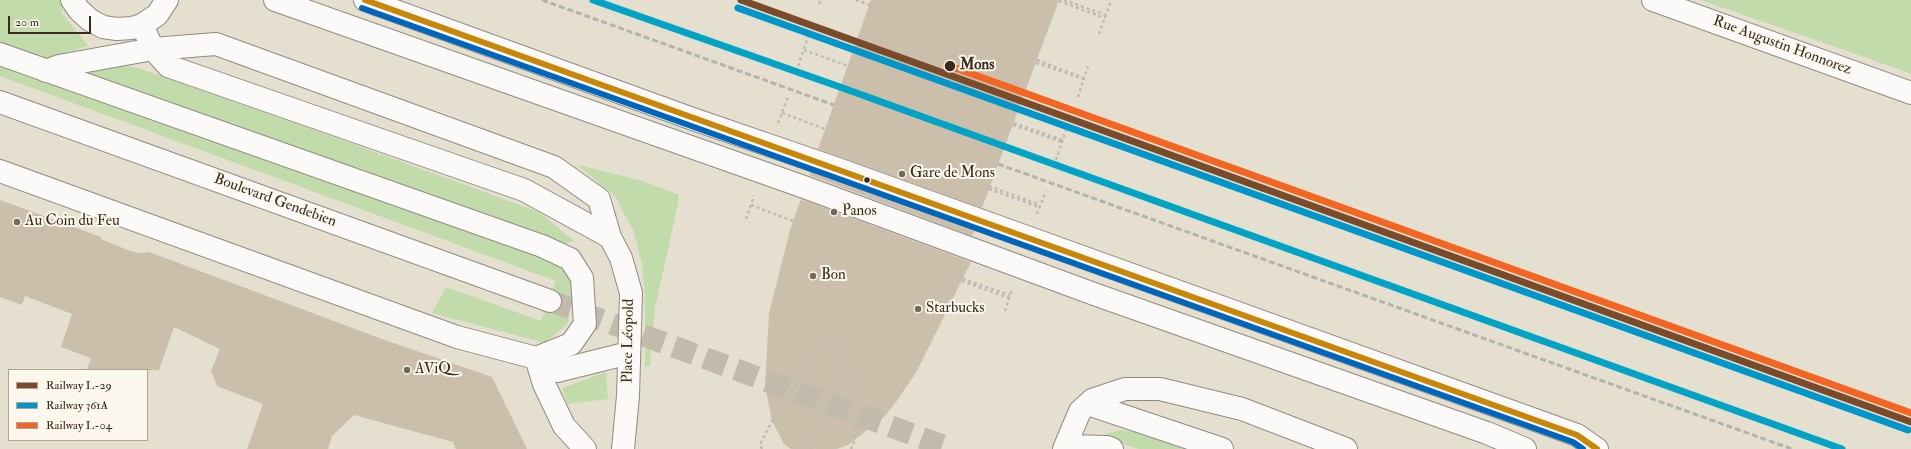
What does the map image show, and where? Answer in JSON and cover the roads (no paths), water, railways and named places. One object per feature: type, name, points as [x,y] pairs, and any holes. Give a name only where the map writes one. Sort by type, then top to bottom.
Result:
[{"type":"main road","points":[[72,0],[79,10],[90,20],[103,27],[118,29],[132,28],[142,25],[156,15],[168,0]]},
{"type":"main road","points":[[275,0],[804,187],[1094,294],[1487,433],[1525,449]]},
{"type":"main road","points":[[365,0],[690,118],[1577,435],[1598,449]]},
{"type":"main road","name":"Rue Augustin Honnorez","points":[[1653,0],[1911,93]]},
{"type":"main road","points":[[142,25],[153,48],[168,66],[524,190],[610,237]]},
{"type":"main road","name":"Place Léopold","points":[[46,71],[59,66],[153,48],[216,44],[554,167],[599,199],[610,237],[621,258],[631,293],[623,449]]},
{"type":"main road","points":[[0,54],[542,246],[570,259],[582,278],[585,324],[571,344],[536,358]]},
{"type":"main road","name":"Boulevard Gendebien","points":[[0,102],[550,301]]},
{"type":"main road","points":[[0,171],[457,337],[536,358],[557,371],[629,353]]},
{"type":"main road","points":[[536,358],[544,384],[564,426],[585,449]]},
{"type":"main road","points":[[1112,449],[1107,447],[1065,447],[1080,411],[1092,400],[1125,388],[1160,388],[1242,409],[1346,449]]},
{"type":"main road","points":[[1088,404],[1222,449]]},
{"type":"tunnel","points":[[550,301],[952,449]]},
{"type":"railway","points":[[542,0],[834,105]]},
{"type":"railway","points":[[998,164],[1792,449]]},
{"type":"rail line","name":"L-29","points":[[741,0],[1911,422]]},
{"type":"rail line","name":"361A","points":[[738,8],[1908,430]]},
{"type":"rail line","name":"L-04","points":[[950,66],[1911,413]]},
{"type":"place","name":"Mons","points":[[950,66]]},
{"type":"place","name":"Gare de Mons","points":[[902,174]]},
{"type":"place","name":"Panos","points":[[834,212]]},
{"type":"place","name":"Au Coin du Feu","points":[[17,222]]},
{"type":"place","name":"Bon","points":[[813,276]]},
{"type":"place","name":"Starbucks","points":[[918,309]]},
{"type":"place","name":"AViQ","points":[[407,370]]}]
